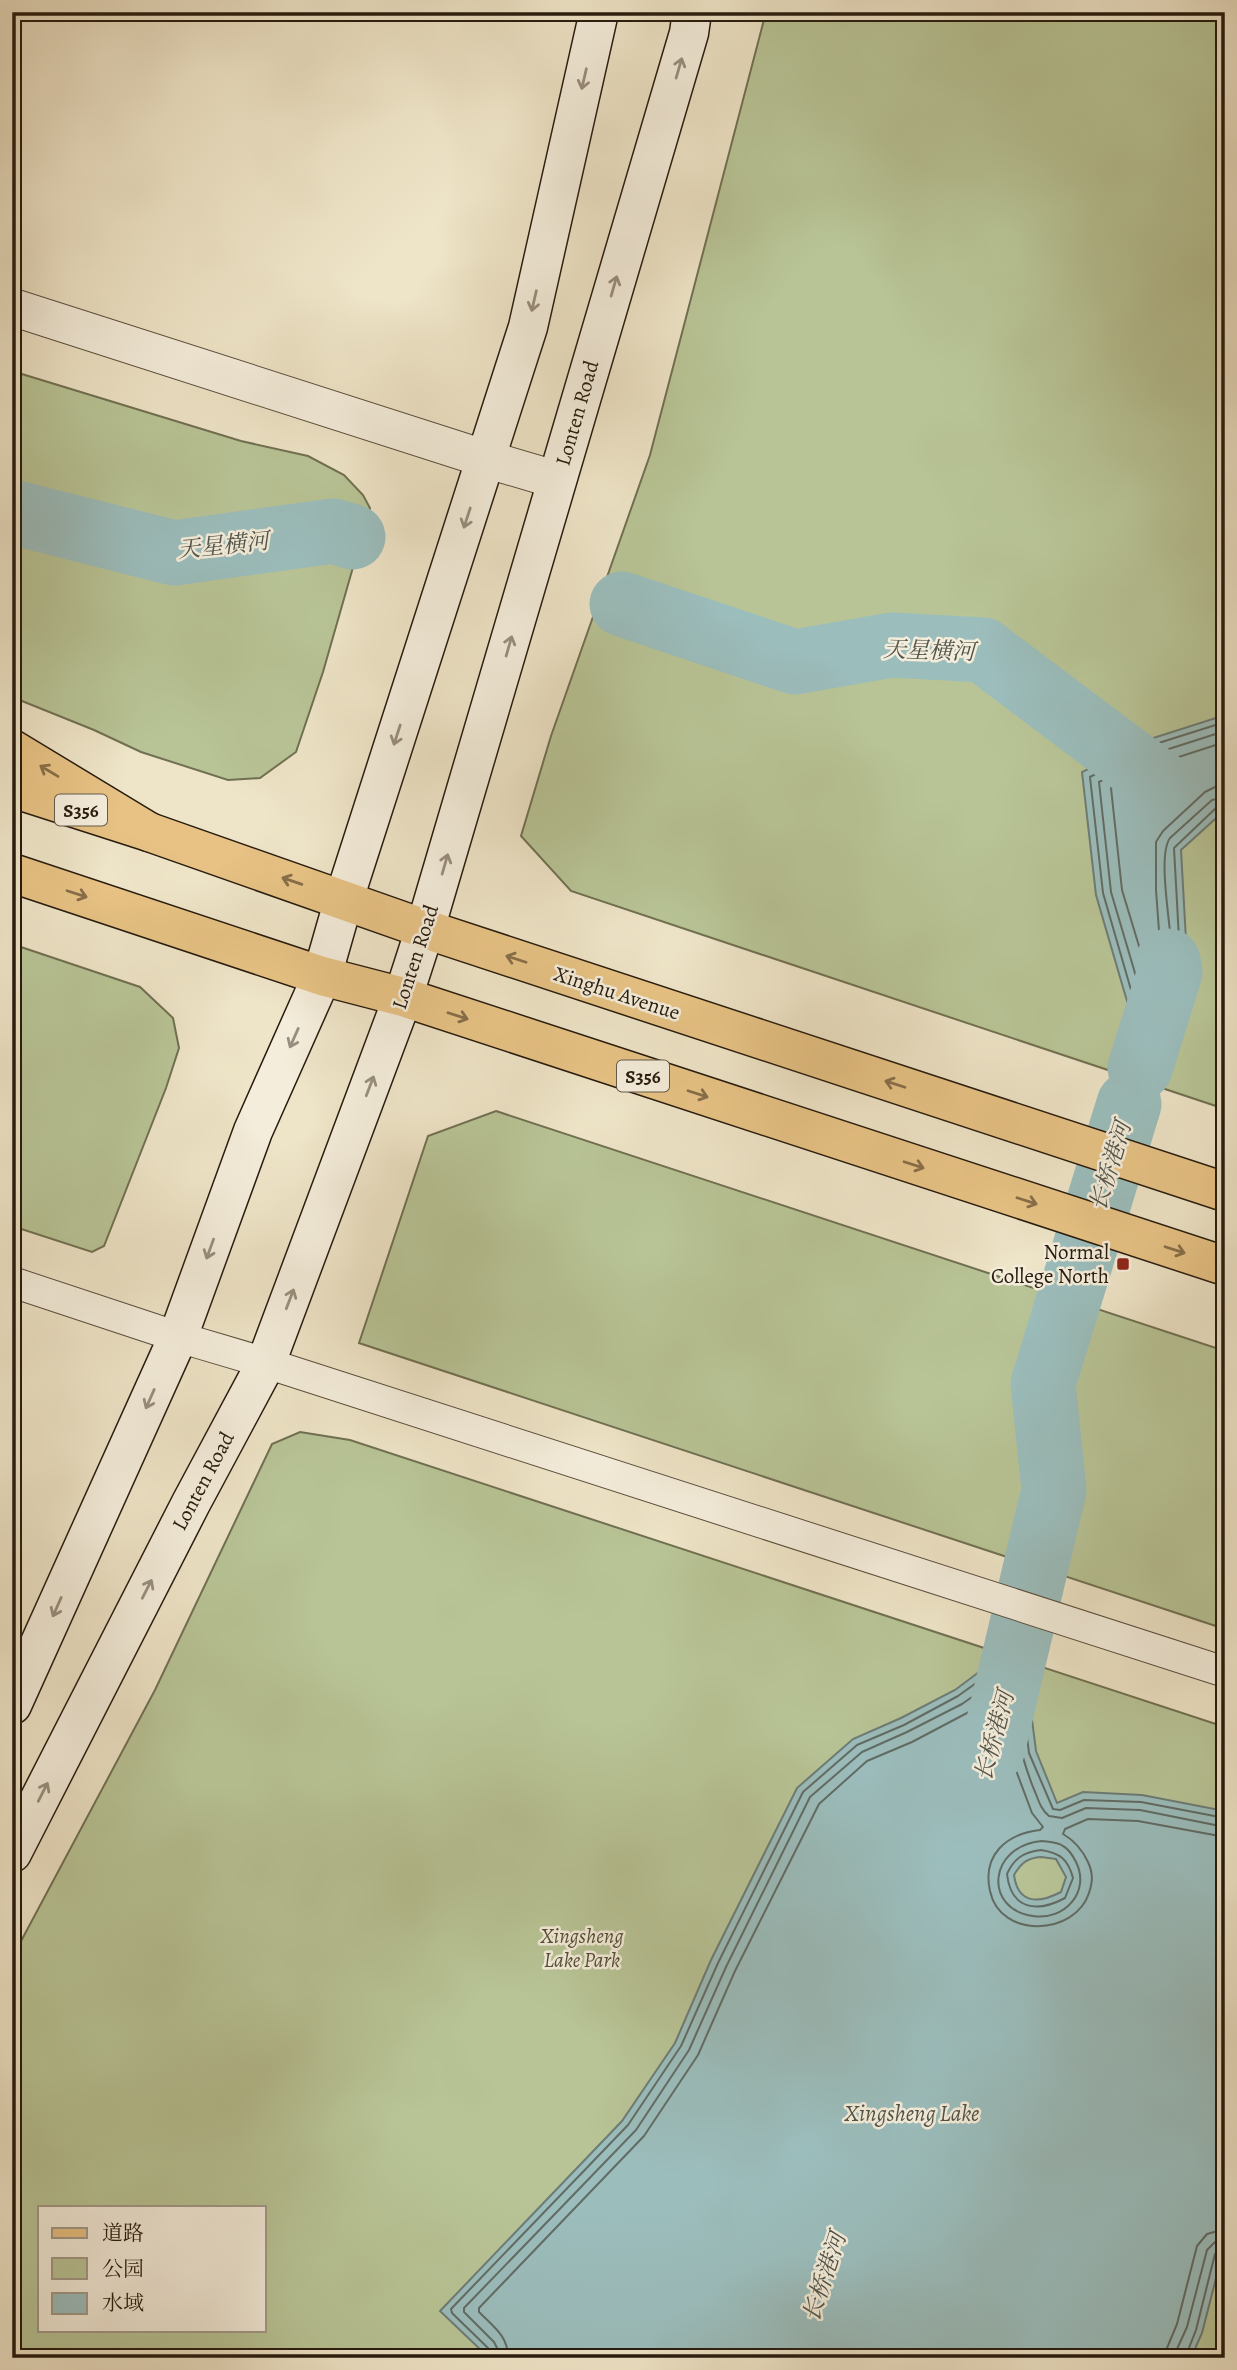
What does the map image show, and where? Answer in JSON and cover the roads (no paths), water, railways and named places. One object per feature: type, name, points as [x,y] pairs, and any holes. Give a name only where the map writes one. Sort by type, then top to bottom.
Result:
[{"type":"main road","points":[[12,1705],[178,1337],[253,1131],[322,976],[344,899],[528,327],[599,12]]},
{"type":"main road","name":"Lonten Road","points":[[12,1853],[266,1363],[403,997],[689,33],[692,12]]},
{"type":"main road","points":[[12,748],[149,832]]},
{"type":"main road","name":"Xinghu Avenue","points":[[12,788],[149,832],[425,929],[1225,1192]]},
{"type":"main road","name":"S356","points":[[12,873],[322,976],[403,997],[1225,1266]]},
{"type":"street","points":[[12,307],[557,480]]},
{"type":"street","points":[[12,1282],[1225,1672]]},
{"type":"water","points":[[1225,715],[1225,810],[1181,850],[1188,976],[1159,1063],[1134,1025],[1096,895],[1082,772],[1144,741]]},
{"type":"water","name":"Xingsheng Lake","points":[[995,1660],[1032,1671],[1030,1704],[1036,1751],[1057,1803],[1083,1792],[1142,1795],[1225,1811],[1225,2243],[1202,2333],[1191,2358],[478,2358],[483,2352],[440,2311],[622,2121],[675,2043],[711,1960],[797,1788],[853,1739],[955,1690]],"holes":[[[1036,1858],[1056,1859],[1066,1877],[1061,1892],[1037,1900],[1020,1892],[1014,1875],[1019,1867]]]},
{"type":"waterway","name":"天星横河","points":[[12,512],[174,553],[333,531],[353,537]]},
{"type":"waterway","name":"天星横河","points":[[622,604],[795,662],[892,645],[983,650],[1161,784]]},
{"type":"waterway","name":"长桥港河","points":[[1140,1068],[1170,972],[1168,961]]},
{"type":"waterway","name":"长桥港河","points":[[992,1751],[1054,1490],[1043,1384],[1129,1104]]},
{"type":"place","name":"Normal College North","points":[[1123,1264]]},
{"type":"park label","name":"Xingsheng Lake Park","points":[[582,1948]]}]
